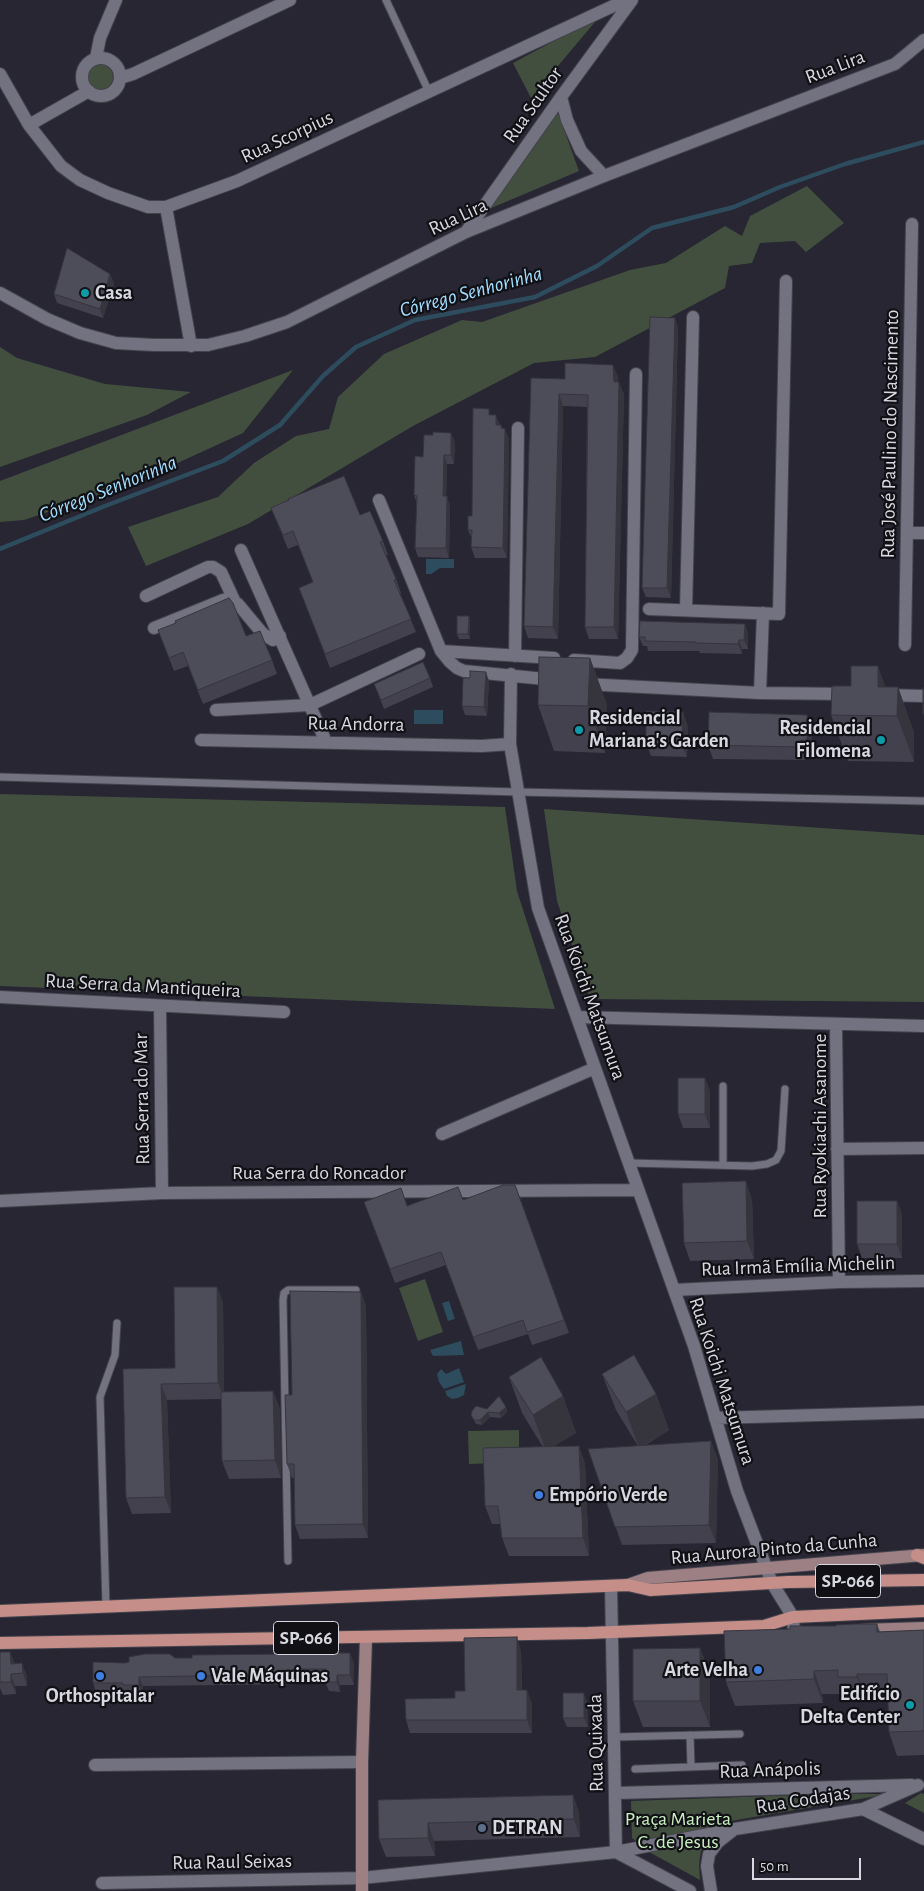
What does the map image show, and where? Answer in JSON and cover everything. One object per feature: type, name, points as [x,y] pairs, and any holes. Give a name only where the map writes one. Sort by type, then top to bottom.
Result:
[{"type":"main road","name":"SP-066","points":[[0,1611],[628,1585],[650,1590],[772,1583],[924,1580]]},
{"type":"main road","name":"SP-066","points":[[0,1643],[366,1638],[612,1632],[764,1626],[793,1617],[924,1611]]},
{"type":"street","points":[[96,58],[100,38],[116,0]]},
{"type":"street","points":[[120,78],[133,74],[290,0]]},
{"type":"street","name":"Rua Scorpius","points":[[0,74],[29,125],[61,166],[80,180],[108,193],[148,207],[166,207],[237,181],[626,0]]},
{"type":"street","name":"Rua Scultor","points":[[466,232],[632,0]]},
{"type":"street","name":"Rua Lira","points":[[0,293],[47,319],[80,333],[116,343],[191,346],[208,345],[245,336],[287,322],[466,232],[604,176],[896,64],[924,40]]},
{"type":"street","points":[[96,58],[102,58],[113,62],[117,67],[120,78],[115,89],[106,95],[94,94],[89,91],[85,87],[82,75],[87,64],[96,58]]},
{"type":"street","points":[[29,125],[89,91]]},
{"type":"street","points":[[561,97],[567,120],[581,151],[604,176]]},
{"type":"street","points":[[166,207],[191,346]]},
{"type":"street","name":"Rua José Paulino do Nascimento","points":[[905,645],[912,224]]},
{"type":"street","points":[[649,609],[779,614],[786,282]]},
{"type":"street","points":[[686,610],[693,317]]},
{"type":"street","points":[[441,651],[620,663],[627,658],[632,650],[636,374]]},
{"type":"street","points":[[515,656],[518,428]]},
{"type":"street","points":[[379,500],[441,651],[457,668],[592,685],[760,693],[924,696]]},
{"type":"street","points":[[907,533],[924,533]]},
{"type":"street","points":[[241,550],[326,742]]},
{"type":"street","points":[[146,596],[208,567],[213,567],[221,572],[234,600],[263,634],[273,640],[280,636]]},
{"type":"street","points":[[154,628],[223,600],[234,600]]},
{"type":"street","points":[[760,693],[763,613]]},
{"type":"street","points":[[216,710],[310,705],[419,654]]},
{"type":"street","name":"Rua Koichi Matsumura","points":[[511,674],[510,744],[538,908],[694,1346],[737,1491],[772,1583],[793,1617]]},
{"type":"street","name":"Rua Andorra","points":[[201,740],[482,746],[510,744]]},
{"type":"street","name":"Rua Serra da Mantiqueira","points":[[0,997],[284,1012]]},
{"type":"street","name":"Rua Serra do Mar","points":[[160,1006],[162,1193]]},
{"type":"street","points":[[577,1017],[836,1025]]},
{"type":"street","name":"Rua Ryokiachi Asanome","points":[[839,1282],[836,1025],[924,1026]]},
{"type":"street","points":[[442,1134],[595,1068]]},
{"type":"street","points":[[836,1149],[924,1148]]},
{"type":"street","name":"Rua Serra do Roncador","points":[[0,1201],[162,1193],[638,1190]]},
{"type":"street","name":"Rua Irmã Emília Michelin","points":[[674,1290],[839,1282],[924,1281]]},
{"type":"street","points":[[715,1418],[924,1412]]},
{"type":"street","name":"Rua Aurora Pinto da Cunha","points":[[628,1585],[648,1578],[765,1564],[922,1556]]},
{"type":"street","name":"Rua Quixada","points":[[611,1586],[616,1852]]},
{"type":"street","points":[[764,1626],[799,1633],[793,1617]]},
{"type":"street","points":[[852,1630],[924,1628]]},
{"type":"street","points":[[362,1885],[362,1762],[366,1638]]},
{"type":"street","points":[[95,1765],[362,1762]]},
{"type":"street","name":"Rua Anápolis","points":[[616,1793],[921,1785]]},
{"type":"street","name":"Rua Codajas","points":[[362,1885],[616,1852],[735,1829],[863,1809],[921,1785]]},
{"type":"street","points":[[863,1809],[924,1839]]},
{"type":"street","points":[[711,1891],[707,1866],[709,1854],[718,1842],[735,1829]]},
{"type":"street","points":[[616,1852],[690,1891]]},
{"type":"street","name":"Rua Raul Seixas","points":[[102,1883],[362,1885]]},
{"type":"lane","points":[[386,0],[429,92]]},
{"type":"lane","points":[[0,777],[518,792],[924,801]]},
{"type":"lane","points":[[723,1086],[723,1166]]},
{"type":"lane","points":[[629,1163],[723,1166],[767,1164],[776,1160],[781,1151],[783,1136],[785,1089]]},
{"type":"lane","points":[[288,1561],[284,1294],[288,1290],[356,1290]]},
{"type":"lane","points":[[106,1607],[100,1397],[115,1356],[117,1323]]},
{"type":"lane","points":[[615,1737],[740,1734]]},
{"type":"lane","points":[[690,1735],[691,1767]]},
{"type":"lane","points":[[635,1769],[742,1766]]},
{"type":"green space","points":[[600,16],[531,98],[513,63]]},
{"type":"green space","points":[[100,64],[109,68],[113,77],[109,86],[100,90],[91,86],[87,77],[91,68]]},
{"type":"green space","points":[[558,113],[579,171],[489,209]]},
{"type":"green space","points":[[807,186],[844,223],[806,252],[795,241],[760,243],[752,263],[729,266],[725,288],[595,357],[534,363],[413,426],[248,524],[146,566],[128,527],[218,497],[254,463],[296,436],[329,429],[338,397],[384,354],[462,320],[482,322],[630,270],[666,263],[725,226],[742,236],[750,216]]},
{"type":"green space","points":[[0,347],[17,358],[105,384],[191,392],[147,415],[0,467]]},
{"type":"green space","points":[[293,370],[243,433],[134,483],[24,520],[0,522],[0,481]]},
{"type":"green space","points":[[0,794],[505,807],[517,891],[555,1009],[0,986]]},
{"type":"green space","points":[[544,809],[924,835],[924,1002],[590,999],[557,901]]},
{"type":"green space","points":[[425,1279],[443,1332],[418,1341],[399,1288]]},
{"type":"green space","points":[[519,1430],[519,1462],[469,1464],[468,1431]]},
{"type":"green space","points":[[921,1793],[924,1794],[924,1813],[905,1803]]},
{"type":"green space","name":"Praça Marieta C. de Jesus","points":[[827,1794],[889,1794],[713,1824],[708,1842],[701,1851],[699,1864],[700,1880],[649,1852],[632,1838],[631,1801]]},
{"type":"water","points":[[426,559],[454,559],[454,568],[440,568],[431,574],[426,574]]},
{"type":"water","points":[[414,710],[443,710],[443,724],[414,724]]},
{"type":"water","points":[[449,1301],[455,1319],[448,1321],[442,1303]]},
{"type":"water","points":[[461,1341],[464,1355],[433,1356],[430,1350]]},
{"type":"water","points":[[459,1368],[464,1382],[444,1389],[439,1382],[437,1374],[441,1369],[446,1374]]},
{"type":"water","points":[[466,1384],[464,1395],[452,1399],[447,1396],[445,1391]]},
{"type":"building","name":"Casa","points":[[67,248],[110,274],[100,309],[54,294]]},
{"type":"building","points":[[650,317],[675,318],[667,588],[642,588]]},
{"type":"building","points":[[565,363],[613,365],[614,382],[619,382],[614,627],[585,627],[588,395],[559,394],[553,627],[524,626],[531,378],[565,379]]},
{"type":"building","points":[[473,408],[489,409],[489,415],[496,415],[496,425],[501,425],[501,428],[505,429],[503,548],[471,547],[472,530],[468,530],[468,516],[472,516]]},
{"type":"building","points":[[433,432],[451,433],[451,455],[444,455],[443,496],[447,496],[446,548],[415,548],[417,496],[414,495],[415,456],[423,457],[424,435],[433,435]]},
{"type":"building","points":[[344,476],[360,515],[370,511],[383,541],[380,542],[396,579],[394,580],[411,619],[325,654],[299,588],[313,582],[293,531],[283,535],[271,508]]},
{"type":"building","points":[[229,598],[233,603],[246,636],[260,631],[272,660],[198,690],[183,652],[169,658],[158,630]]},
{"type":"building","points":[[457,616],[469,616],[468,634],[457,634]]},
{"type":"building","points":[[640,621],[745,624],[744,640],[739,640],[738,644],[645,641],[645,637],[639,637]]},
{"type":"building","points":[[539,657],[590,658],[588,706],[538,705]]},
{"type":"building","points":[[423,662],[430,678],[381,700],[374,684]]},
{"type":"building","points":[[851,666],[878,666],[878,687],[898,687],[897,716],[831,715],[832,686],[851,686]]},
{"type":"building","points":[[470,671],[486,672],[484,707],[462,706],[463,678],[470,678]]},
{"type":"building","points":[[924,688],[924,714],[923,714]]},
{"type":"building","points":[[646,711],[683,712],[682,744],[646,743]]},
{"type":"building","points":[[709,712],[807,715],[807,740],[801,740],[800,747],[708,745]]},
{"type":"building","points":[[678,1078],[705,1078],[705,1114],[678,1114]]},
{"type":"building","points":[[746,1181],[747,1241],[684,1243],[682,1183]]},
{"type":"building","points":[[503,1185],[515,1185],[564,1320],[527,1332],[523,1320],[473,1337],[441,1252],[390,1269],[364,1202],[401,1188],[407,1206],[458,1187],[463,1200]]},
{"type":"building","points":[[857,1201],[897,1201],[897,1244],[857,1244]]},
{"type":"building","points":[[174,1287],[217,1287],[218,1383],[161,1384],[165,1497],[126,1498],[123,1369],[175,1368]]},
{"type":"building","points":[[290,1291],[361,1292],[363,1524],[295,1525],[294,1464],[287,1464],[285,1395],[292,1395]]},
{"type":"building","points":[[634,1355],[656,1394],[626,1412],[602,1374]]},
{"type":"building","points":[[541,1357],[563,1396],[533,1415],[509,1377]]},
{"type":"building","points":[[273,1391],[275,1460],[222,1461],[221,1392]]},
{"type":"building","points":[[499,1396],[506,1407],[499,1413],[488,1412],[480,1420],[474,1420],[471,1415],[476,1406],[487,1409]]},
{"type":"building","points":[[711,1441],[709,1525],[615,1527],[588,1449]]},
{"type":"building","name":"Empório Verde","points":[[579,1446],[583,1538],[502,1538],[498,1506],[485,1506],[483,1448]]},
{"type":"building","points":[[877,1624],[877,1632],[924,1630],[924,1731],[889,1732],[887,1674],[857,1674],[857,1677],[838,1677],[838,1670],[814,1671],[814,1679],[726,1682],[724,1631],[790,1629],[790,1626]]},
{"type":"building","points":[[517,1637],[517,1690],[527,1690],[527,1720],[406,1720],[405,1699],[455,1698],[455,1691],[465,1691],[464,1638]]},
{"type":"building","points":[[700,1648],[700,1701],[633,1701],[633,1649]]},
{"type":"building","points":[[288,1650],[350,1653],[350,1675],[337,1675],[337,1682],[325,1682],[326,1669],[301,1669],[301,1674],[139,1677],[139,1685],[93,1683],[93,1662],[125,1663],[129,1662],[129,1657],[145,1654],[170,1654],[175,1658],[192,1658],[192,1655],[288,1654]]},
{"type":"building","points":[[0,1652],[10,1652],[11,1664],[22,1663],[23,1673],[11,1674],[11,1682],[0,1682]]},
{"type":"building","points":[[563,1693],[584,1693],[584,1718],[563,1718]]},
{"type":"building","points":[[573,1795],[574,1819],[428,1823],[428,1838],[379,1839],[378,1800]]},
{"type":"waterway","name":"Córrego Senhorinha","points":[[0,549],[223,461],[280,425],[323,376],[356,347],[415,320],[535,297],[597,266],[652,228],[734,207],[780,187],[845,164],[924,142]]},
{"type":"place","name":"Casa","points":[[85,293]]},
{"type":"place","name":"Residencial Mariana's Garden","points":[[579,730]]},
{"type":"place","name":"Residencial Filomena","points":[[881,740]]},
{"type":"place","name":"Empório Verde","points":[[539,1495]]},
{"type":"place","name":"Arte Velha","points":[[758,1670]]},
{"type":"place","name":"Orthospitalar","points":[[100,1676]]},
{"type":"place","name":"Vale Máquinas","points":[[201,1676]]},
{"type":"place","name":"Edifício Delta Center","points":[[910,1705]]},
{"type":"place","name":"DETRAN","points":[[482,1828]]}]
